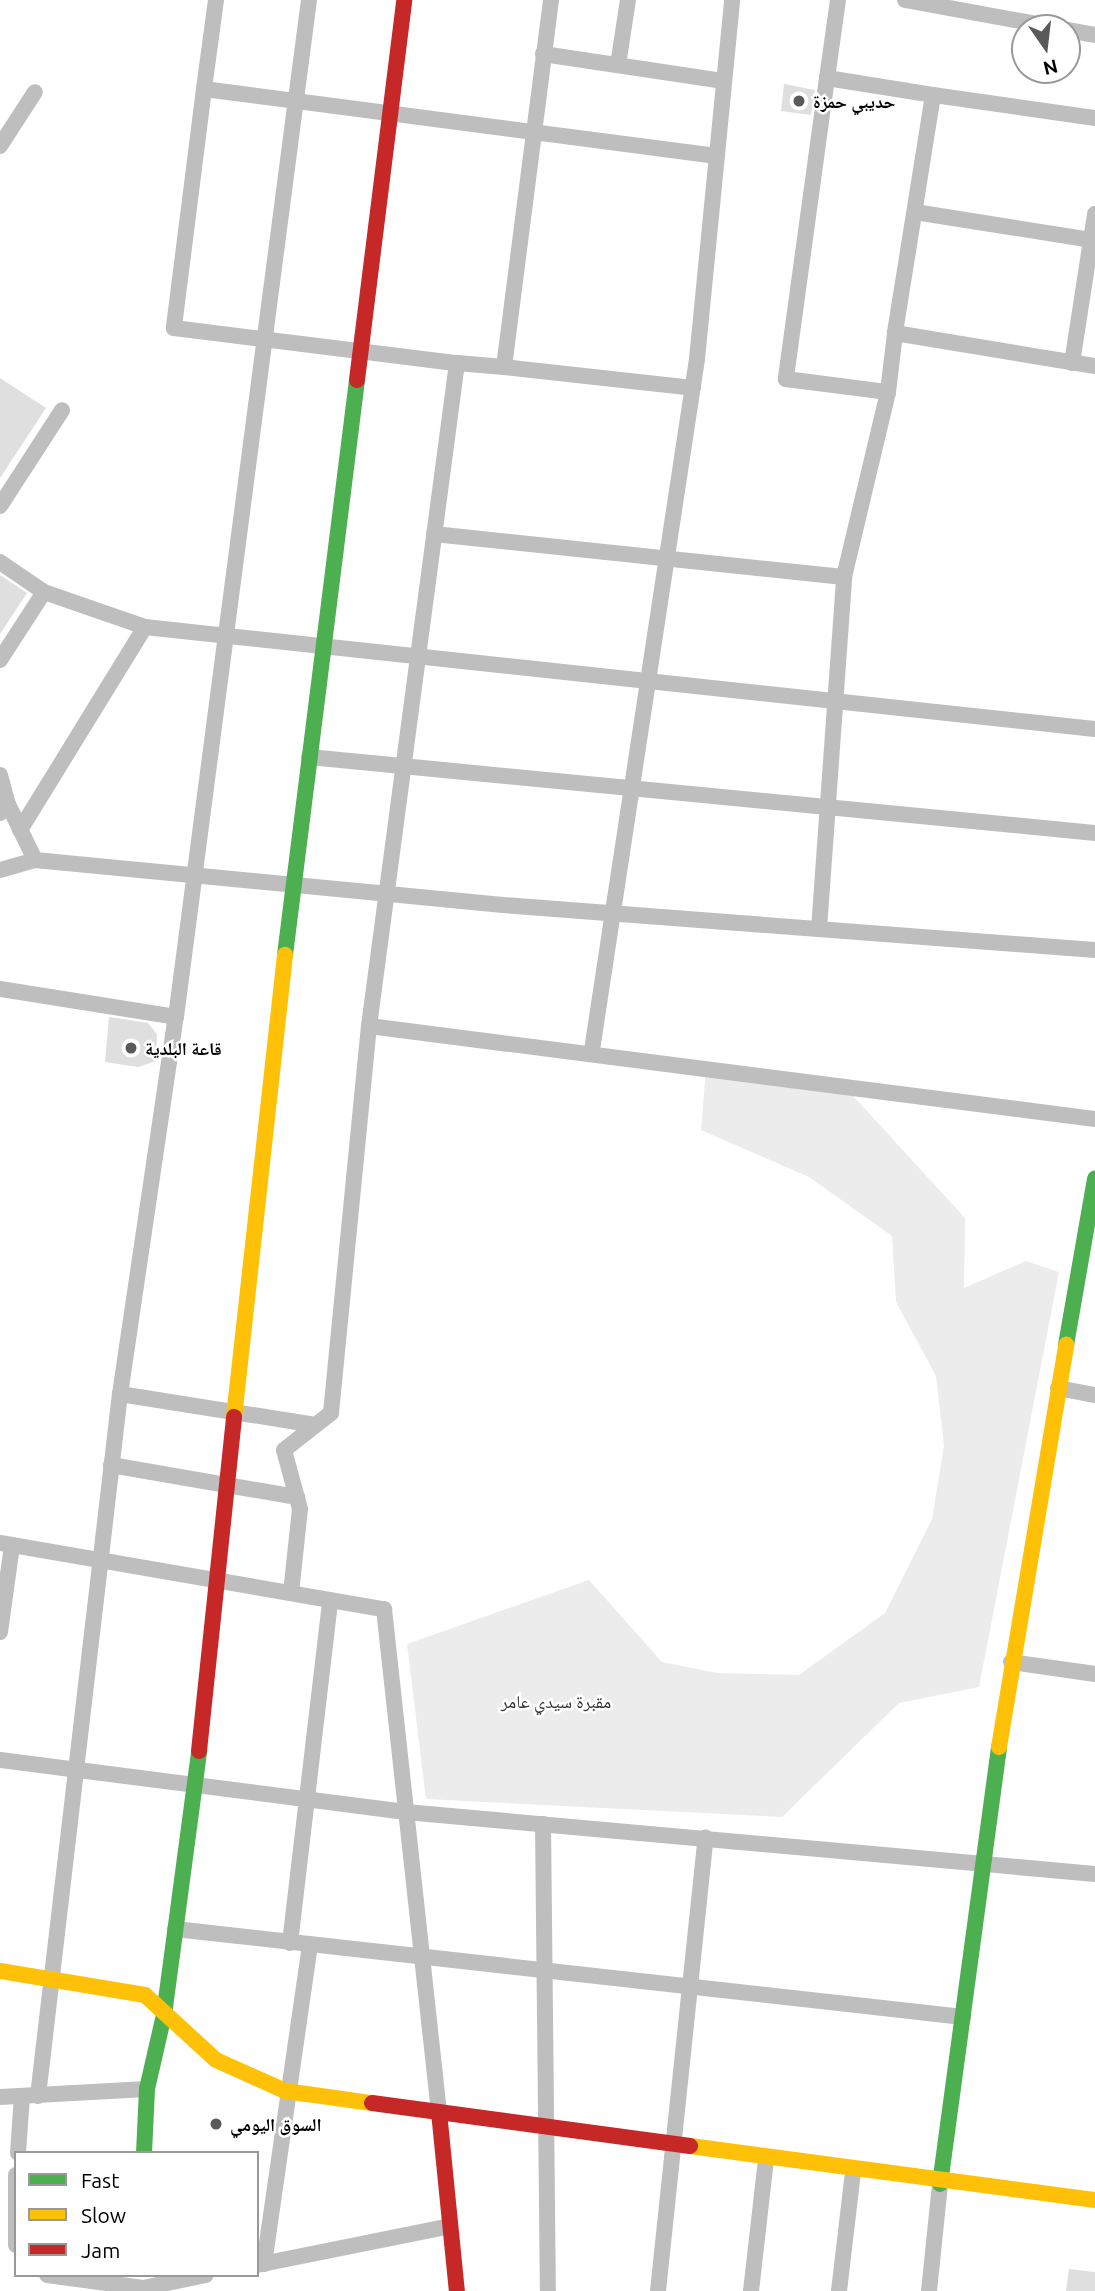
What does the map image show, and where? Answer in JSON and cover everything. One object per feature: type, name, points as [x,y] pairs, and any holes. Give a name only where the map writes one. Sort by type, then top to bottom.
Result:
[{"type":"main road","points":[[144,2151],[147,2089],[164,2015],[195,1785],[293,885],[404,0]]},
{"type":"main road","points":[[940,2184],[1011,1662],[1095,1178]]},
{"type":"main road","points":[[0,1971],[145,1995],[216,2060],[285,2091],[940,2184],[1095,2200]]},
{"type":"main road","points":[[439,2112],[457,2291]]},
{"type":"street","points":[[216,0],[174,328],[266,341],[360,349],[457,363],[693,388]]},
{"type":"street","points":[[18,2151],[50,1979],[120,1394],[198,876],[309,0]]},
{"type":"street","points":[[505,367],[551,0]]},
{"type":"street","points":[[618,65],[628,0]]},
{"type":"street","points":[[592,1050],[635,789],[693,388],[732,0]]},
{"type":"street","points":[[838,0],[786,379],[888,392]]},
{"type":"street","points":[[905,0],[1011,19]]},
{"type":"street","points":[[544,54],[724,81]]},
{"type":"street","points":[[827,78],[1095,118]]},
{"type":"street","points":[[204,89],[717,156]]},
{"type":"street","points":[[0,146],[35,92]]},
{"type":"street","points":[[818,929],[831,701],[844,577],[888,392],[933,94]]},
{"type":"street","points":[[915,212],[1091,240]]},
{"type":"street","points":[[1072,363],[1095,214]]},
{"type":"street","points":[[895,333],[1095,366]]},
{"type":"street","points":[[292,1593],[297,1497],[284,1450],[331,1413],[369,1026],[457,363]]},
{"type":"street","points":[[0,506],[62,410]]},
{"type":"street","points":[[435,534],[668,562],[844,577]]},
{"type":"street","points":[[0,562],[44,592],[145,627],[1095,729]]},
{"type":"street","points":[[0,660],[44,592]]},
{"type":"street","points":[[20,830],[145,627]]},
{"type":"street","points":[[309,757],[403,765],[509,781],[635,789],[1095,833]]},
{"type":"street","points":[[0,775],[3,808],[20,830],[35,860]]},
{"type":"street","points":[[0,870],[35,860],[615,914],[1095,950]]},
{"type":"street","points":[[0,989],[176,1017]]},
{"type":"street","points":[[369,1026],[592,1050],[1095,1119]]},
{"type":"street","points":[[1058,1388],[1095,1395]]},
{"type":"street","points":[[120,1394],[316,1425]]},
{"type":"street","points":[[111,1465],[297,1497]]},
{"type":"street","points":[[0,1632],[6,1544],[384,1609],[439,2112]]},
{"type":"street","points":[[290,1943],[330,1600]]},
{"type":"street","points":[[1011,1662],[1095,1674]]},
{"type":"street","points":[[0,1760],[406,1812],[984,1861],[1095,1874]]},
{"type":"street","points":[[543,1824],[548,2291]]},
{"type":"street","points":[[658,2291],[706,1838]]},
{"type":"street","points":[[175,1929],[422,1958],[691,1984],[963,2017]]},
{"type":"street","points":[[310,1945],[285,2091],[261,2264],[450,2226]]},
{"type":"street","points":[[0,2097],[147,2089]]},
{"type":"street","points":[[751,2291],[766,2159]]},
{"type":"street","points":[[839,2291],[853,2172]]},
{"type":"street","points":[[929,2291],[940,2184]]},
{"type":"street","points":[[66,2277],[143,2285],[193,2277]]},
{"type":"green space","name":"مقبرة سيدي عامر","points":[[706,1069],[845,1087],[965,1218],[964,1288],[1026,1261],[1059,1272],[979,1687],[899,1703],[782,1817],[426,1799],[407,1644],[589,1580],[662,1662],[717,1673],[799,1675],[885,1613],[932,1519],[944,1446],[936,1376],[896,1302],[892,1236],[809,1177],[701,1130]]},
{"type":"building","name":"حديبي حمزة","points":[[784,84],[815,90],[811,115],[781,111]]},
{"type":"building","points":[[0,378],[46,408],[0,478]]},
{"type":"building","points":[[0,575],[27,593],[0,634]]},
{"type":"building","name":"قاعة البلدية","points":[[109,1017],[148,1023],[157,1034],[156,1061],[138,1067],[105,1062]]},
{"type":"building","points":[[1069,2269],[1095,2272],[1095,2291],[1066,2291]]},
{"type":"traffic: fast","points":[[285,955],[357,380]]},
{"type":"traffic: fast","points":[[1066,1345],[1095,1178]]},
{"type":"traffic: fast","points":[[940,2184],[999,1747]]},
{"type":"traffic: fast","points":[[144,2151],[147,2089],[164,2015],[199,1751]]},
{"type":"traffic: slow","points":[[234,1417],[285,955]]},
{"type":"traffic: slow","points":[[999,1747],[1066,1345]]},
{"type":"traffic: slow","points":[[0,1971],[145,1995],[216,2060],[285,2091],[372,2103]]},
{"type":"traffic: slow","points":[[690,2146],[1095,2200]]},
{"type":"traffic: jam","points":[[357,380],[404,0]]},
{"type":"traffic: jam","points":[[199,1751],[234,1417]]},
{"type":"traffic: jam","points":[[372,2103],[690,2146]]},
{"type":"traffic: jam","points":[[439,2112],[457,2291]]},
{"type":"place","name":"حديبي حمزة","points":[[799,101]]},
{"type":"place","name":"قاعة البلدية","points":[[131,1048]]},
{"type":"place","name":"السوق اليومي","points":[[216,2124]]}]
